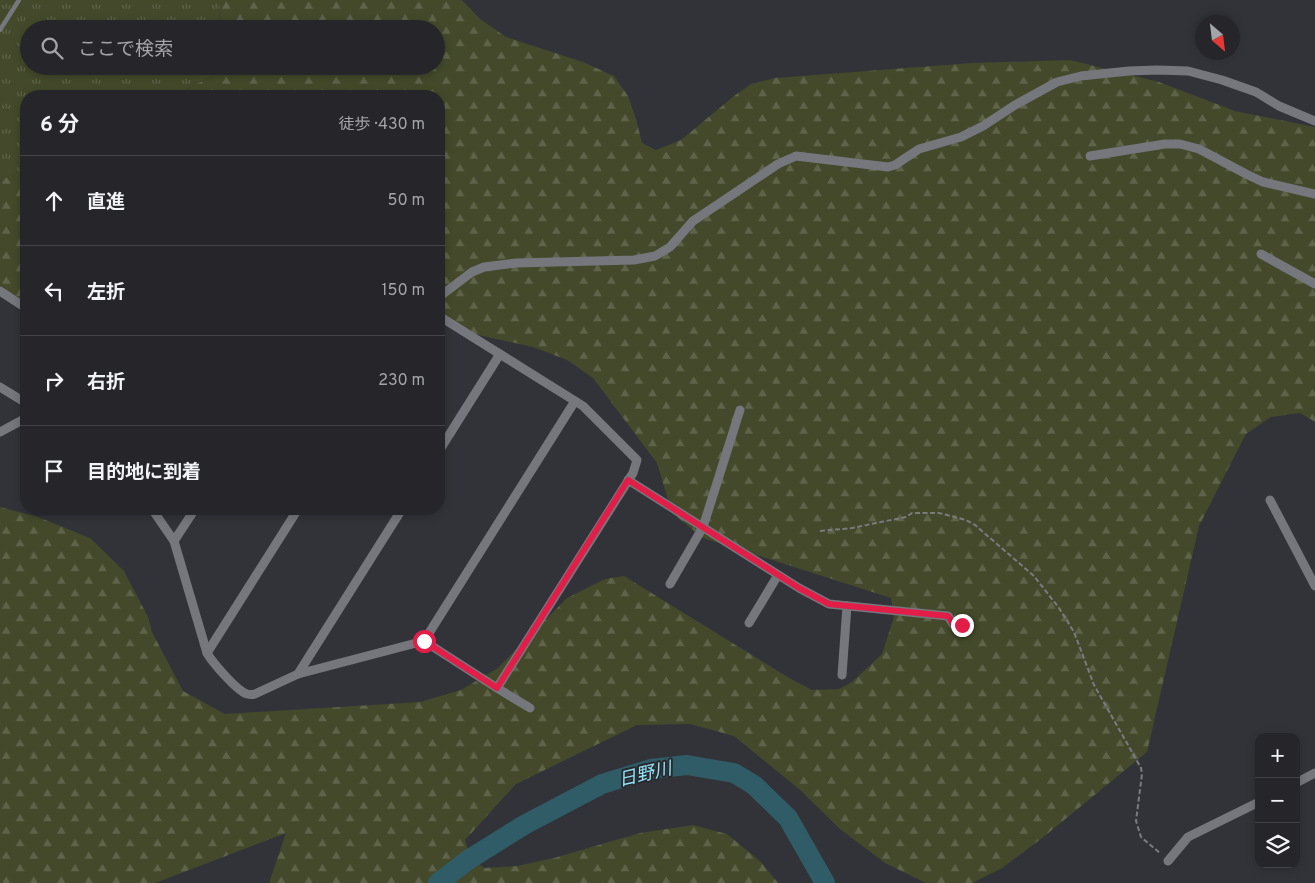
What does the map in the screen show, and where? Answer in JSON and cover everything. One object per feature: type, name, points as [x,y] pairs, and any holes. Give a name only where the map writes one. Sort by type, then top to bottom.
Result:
[{"type":"street","points":[[445,292],[472,272],[484,266],[516,263],[634,260],[655,256],[670,246],[693,221],[749,182],[785,160],[796,156],[888,167],[895,165],[919,149],[961,137],[983,126],[1015,105],[1057,82],[1080,76],[1129,70],[1188,71],[1256,92],[1279,106],[1315,121]]},
{"type":"street","points":[[1090,156],[1165,144],[1180,144],[1199,149],[1248,176],[1263,182],[1315,194]]},
{"type":"street","points":[[1261,254],[1315,284]]},
{"type":"street","points":[[0,291],[20,304]]},
{"type":"street","points":[[445,320],[583,406],[636,460],[633,473],[497,688]]},
{"type":"street","points":[[445,441],[500,354]]},
{"type":"street","points":[[0,387],[20,400]]},
{"type":"street","points":[[156,515],[174,541],[207,653],[212,662],[243,692],[250,695],[255,694],[298,674],[424,641],[575,401]]},
{"type":"street","points":[[670,584],[703,527],[740,410]]},
{"type":"street","points":[[0,432],[20,421]]},
{"type":"street","points":[[628,480],[812,596],[829,604],[948,616],[953,624],[962,625]]},
{"type":"street","points":[[1270,500],[1315,586]]},
{"type":"street","points":[[174,541],[191,515]]},
{"type":"street","points":[[207,653],[294,515]]},
{"type":"street","points":[[298,674],[398,515]]},
{"type":"street","points":[[749,623],[778,575]]},
{"type":"street","points":[[842,676],[847,606]]},
{"type":"street","points":[[424,641],[530,708]]},
{"type":"street","points":[[1300,781],[1315,773]]},
{"type":"street","points":[[1168,861],[1188,837],[1255,804]]},
{"type":"lane","points":[[0,30],[20,0]]},
{"type":"path","points":[[820,531],[852,528],[906,517],[912,513],[939,513],[966,520],[974,525],[1034,576],[1059,608],[1074,632],[1094,685],[1141,768],[1142,774],[1136,822],[1140,837],[1168,861]]},
{"type":"green space","points":[[0,0],[220,0],[219,20],[20,20],[20,75],[215,75],[184,90],[20,90],[20,171],[0,181]]},
{"type":"green space","points":[[220,0],[462,0],[480,19],[506,37],[583,62],[614,76],[628,96],[642,143],[656,150],[681,140],[751,84],[775,78],[972,63],[1070,60],[1159,82],[1235,111],[1315,127],[1315,422],[1300,413],[1271,417],[1246,434],[1233,459],[1199,526],[1147,752],[1041,839],[1002,868],[972,883],[926,883],[885,863],[840,829],[799,789],[734,736],[690,724],[637,725],[516,784],[465,840],[470,856],[484,868],[517,866],[554,858],[640,833],[693,825],[727,834],[761,862],[778,883],[269,883],[286,833],[155,883],[0,883],[0,507],[20,512],[20,515],[38,517],[90,538],[124,571],[148,617],[152,632],[183,691],[225,714],[420,702],[461,690],[498,668],[567,598],[605,579],[624,576],[789,678],[812,690],[839,689],[852,682],[882,654],[894,617],[891,598],[703,538],[672,513],[657,463],[593,378],[567,360],[533,347],[460,331],[445,323],[445,90],[184,90],[215,75],[445,75],[445,20],[219,20]]},
{"type":"green space","points":[[20,171],[20,299],[0,297],[0,181]]},
{"type":"waterway","name":"日野川","points":[[438,883],[468,860],[524,825],[602,784],[651,769],[687,765],[734,773],[754,785],[788,818],[825,883]]},
{"type":"route","points":[[424,641],[497,688],[628,480],[799,588],[829,604],[948,616],[953,624],[962,625]]}]
